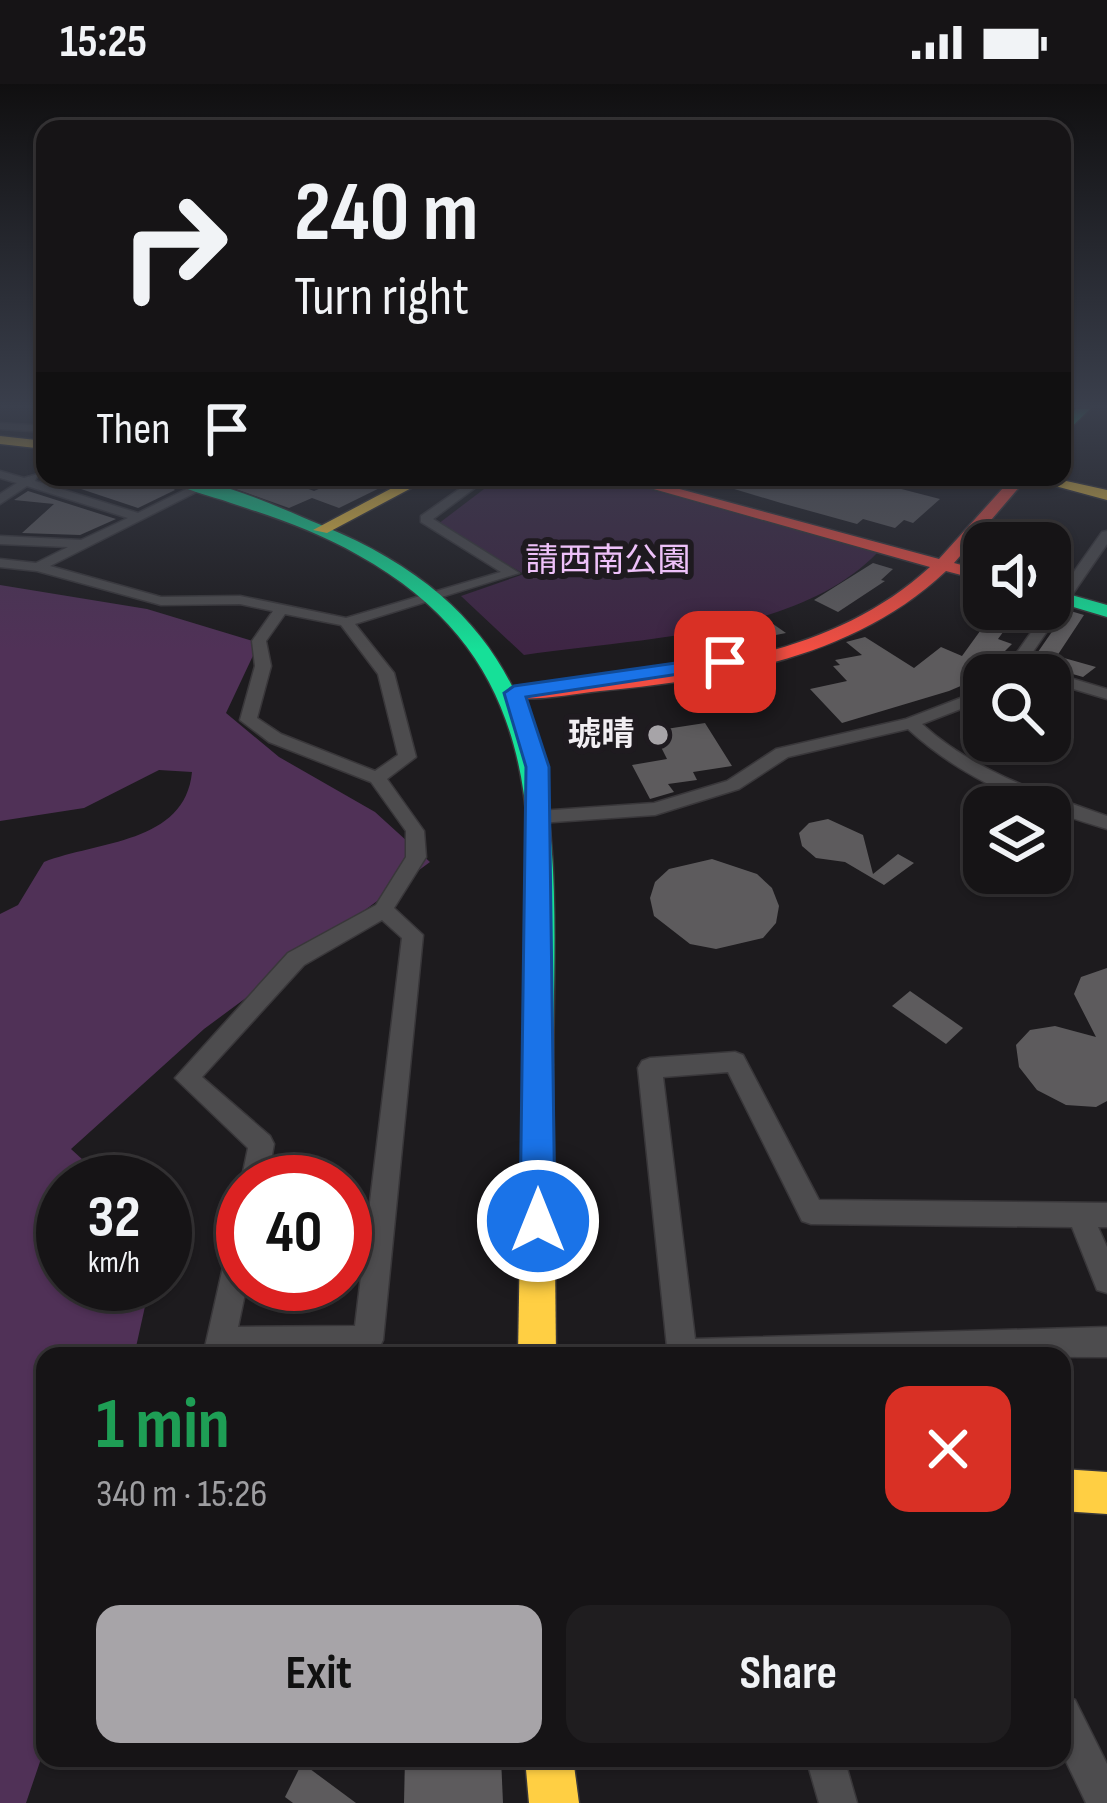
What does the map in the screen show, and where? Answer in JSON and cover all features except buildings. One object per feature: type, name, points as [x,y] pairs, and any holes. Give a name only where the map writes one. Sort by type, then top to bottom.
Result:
[{"type":"street","points":[[59,489],[136,516]]},
{"type":"street","points":[[38,567],[181,489]]},
{"type":"street","points":[[219,489],[321,530],[440,594],[470,623],[514,693],[537,767],[539,817],[537,1347]]},
{"type":"street","points":[[321,530],[400,489]]},
{"type":"street","points":[[0,562],[38,567],[161,601],[241,599],[346,622],[512,573],[425,520],[467,489]]},
{"type":"street","points":[[664,489],[963,570]]},
{"type":"street","points":[[514,693],[725,662],[820,639],[890,607],[942,564],[1013,489]]},
{"type":"street","points":[[1071,580],[1107,535]]},
{"type":"street","points":[[0,540],[81,544]]},
{"type":"street","points":[[1071,600],[1107,611]]},
{"type":"street","points":[[259,1155],[261,1144],[187,1078],[296,959],[382,910],[416,857],[415,831],[377,778],[275,738],[248,720],[263,666],[259,641],[280,611]]},
{"type":"street","points":[[346,622],[386,673],[406,758],[377,778]]},
{"type":"street","points":[[1071,683],[1107,694]]},
{"type":"street","points":[[539,817],[655,809],[733,785],[782,753],[911,723],[963,702]]},
{"type":"street","points":[[911,723],[932,745],[978,774],[1107,823]]},
{"type":"street","points":[[253,1347],[368,1340],[413,935],[382,910]]},
{"type":"street","points":[[681,1347],[650,1068],[735,1062],[811,1212],[1094,1215],[1107,1280]]},
{"type":"street","points":[[220,1347],[228,1311]]},
{"type":"street","points":[[930,1347],[1107,1342]]},
{"type":"street","points":[[1071,1490],[1107,1492]]},
{"type":"street","points":[[1071,1731],[1106,1803]]},
{"type":"street","points":[[550,1767],[554,1803]]},
{"type":"street","points":[[828,1767],[838,1803]]},
{"type":"green space","name":"請西南公園","points":[[484,489],[650,489],[877,553],[843,581],[759,618],[663,637],[524,655],[461,596],[524,574],[438,524]]},
{"type":"shaded area","points":[[0,585],[147,609],[259,643],[226,713],[279,757],[375,812],[430,862],[204,1029],[71,1149],[78,1155],[36,1155],[36,1311],[144,1311],[136,1347],[36,1347],[38,1767],[26,1803],[0,1803],[0,914],[18,905],[44,862],[156,827],[186,796],[192,772],[159,770],[84,808],[0,821]]},
{"type":"traffic: fast","points":[[206,489],[368,553],[437,600],[485,653],[516,711],[534,775],[542,914],[538,1065]]},
{"type":"traffic: fast","points":[[1071,600],[1107,611]]},
{"type":"traffic: slow","points":[[321,530],[401,489]]},
{"type":"traffic: slow","points":[[1082,489],[1107,495]]},
{"type":"traffic: slow","points":[[537,1347],[538,1065]]},
{"type":"traffic: slow","points":[[1071,1491],[1107,1493]]},
{"type":"traffic: slow","points":[[550,1767],[554,1803]]},
{"type":"traffic: jam","points":[[663,489],[963,570]]},
{"type":"traffic: jam","points":[[514,693],[708,671],[756,661],[848,630],[927,579],[1010,489]]},
{"type":"place","name":"琥晴","points":[[658,735]]},
{"type":"route","points":[[538,1221],[537,767],[514,693],[725,662]]}]
